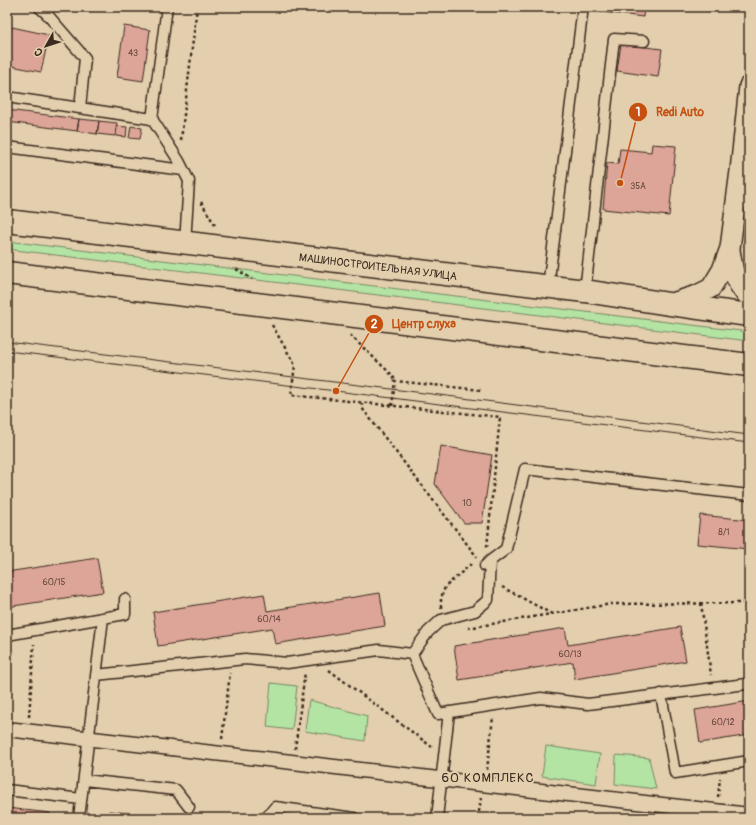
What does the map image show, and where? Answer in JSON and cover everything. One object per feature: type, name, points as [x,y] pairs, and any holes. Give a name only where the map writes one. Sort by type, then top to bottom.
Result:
[{"type":"main road","name":"МАШИНОСТРОИТЕЛЬНАЯ УЛИЦА","points":[[7,221],[585,291],[749,315]]},
{"type":"main road","points":[[7,273],[749,365]]},
{"type":"street","points":[[669,304],[697,295],[711,288],[722,270],[730,248],[744,171],[749,86]]},
{"type":"street","points":[[730,248],[736,279],[749,297]]},
{"type":"street","points":[[7,728],[749,815]]},
{"type":"lane","points":[[39,7],[85,58],[80,108]]},
{"type":"lane","points":[[167,7],[152,119],[189,181],[185,243]]},
{"type":"lane","points":[[548,287],[583,7]]},
{"type":"lane","points":[[585,291],[614,39],[644,41]]},
{"type":"lane","points":[[7,97],[152,119]]},
{"type":"lane","points":[[7,147],[181,166]]},
{"type":"lane","points":[[412,654],[428,632],[441,620],[475,611],[488,600],[489,580],[487,564],[506,549],[525,469],[749,495]]},
{"type":"lane","points":[[7,635],[125,614],[125,599]]},
{"type":"lane","points":[[79,818],[103,618]]},
{"type":"lane","points":[[96,675],[246,659],[287,663],[379,650],[412,654]]},
{"type":"lane","points":[[412,654],[438,714],[542,698],[588,704],[746,684]]},
{"type":"lane","points":[[661,694],[675,773],[749,762]]},
{"type":"lane","points":[[437,818],[449,712]]},
{"type":"lane","points":[[84,780],[176,790],[189,807]]},
{"type":"lane","points":[[7,790],[81,800]]},
{"type":"lane","points":[[266,818],[275,807],[354,818]]},
{"type":"path","points":[[181,166],[197,7]]},
{"type":"path","points":[[189,181],[219,233]]},
{"type":"path","points":[[235,269],[252,279]]},
{"type":"path","points":[[268,320],[295,366],[291,395],[500,417],[487,564],[478,558],[362,408],[362,403]]},
{"type":"path","points":[[272,325],[280,326]]},
{"type":"path","points":[[349,334],[393,376],[395,381],[392,406]]},
{"type":"path","points":[[395,381],[481,390]]},
{"type":"path","points":[[441,620],[441,598],[444,586],[478,558]]},
{"type":"path","points":[[489,580],[552,614]]},
{"type":"path","points":[[701,603],[713,688]]},
{"type":"path","points":[[463,629],[611,604],[749,603]]},
{"type":"path","points":[[28,731],[35,631]]},
{"type":"path","points":[[293,762],[310,659],[444,756]]},
{"type":"path","points":[[221,753],[231,660]]},
{"type":"path","points":[[485,784],[495,705]]},
{"type":"path","points":[[716,812],[721,766]]},
{"type":"green space","points":[[7,241],[749,332],[749,341],[7,249]]},
{"type":"green space","points":[[271,683],[297,686],[292,730],[267,727]]},
{"type":"green space","points":[[309,700],[367,716],[365,741],[305,731]]},
{"type":"green space","points":[[546,746],[600,754],[596,784],[542,776]]},
{"type":"green space","points":[[616,755],[649,758],[656,789],[615,784]]},
{"type":"building","points":[[586,7],[644,7],[643,17],[586,10]]},
{"type":"building","points":[[124,26],[150,30],[143,81],[117,77]]},
{"type":"building","points":[[12,27],[49,35],[41,72],[7,65],[7,49]]},
{"type":"building","points":[[621,44],[662,49],[658,77],[617,71]]},
{"type":"building","points":[[7,110],[79,119],[77,131],[7,122]]},
{"type":"building","points":[[79,119],[99,121],[97,134],[77,131]]},
{"type":"building","points":[[99,121],[117,123],[115,136],[97,134]]},
{"type":"building","points":[[117,126],[127,127],[126,137],[116,136]]},
{"type":"building","points":[[131,126],[142,128],[140,139],[129,138]]},
{"type":"building","points":[[652,144],[676,146],[669,216],[603,209],[607,163],[618,164],[620,149],[651,152]]},
{"type":"building","points":[[441,446],[492,455],[482,523],[464,523],[435,484]]},
{"type":"building","points":[[700,515],[749,520],[749,549],[697,544]]},
{"type":"building","points":[[97,558],[103,592],[7,607],[7,572]]},
{"type":"building","points":[[380,593],[385,626],[275,644],[272,628],[158,646],[153,612],[264,594],[267,611]]},
{"type":"building","points":[[680,627],[686,661],[575,679],[573,662],[459,680],[454,646],[565,628],[568,645]]},
{"type":"building","points":[[749,701],[749,735],[700,743],[695,710]]},
{"type":"building","points":[[7,808],[50,813],[49,818],[7,818]]},
{"type":"building","points":[[109,811],[173,818],[109,818]]},
{"type":"tram line","points":[[7,342],[424,393],[749,435]]},
{"type":"tram line","points":[[7,351],[749,443]]},
{"type":"place","name":"Redi Auto","points":[[620,183]]},
{"type":"place","name":"Центр слуха","points":[[336,391]]},
{"type":"district","name":"60 КОМПЛЕКС","points":[[488,778]]}]
